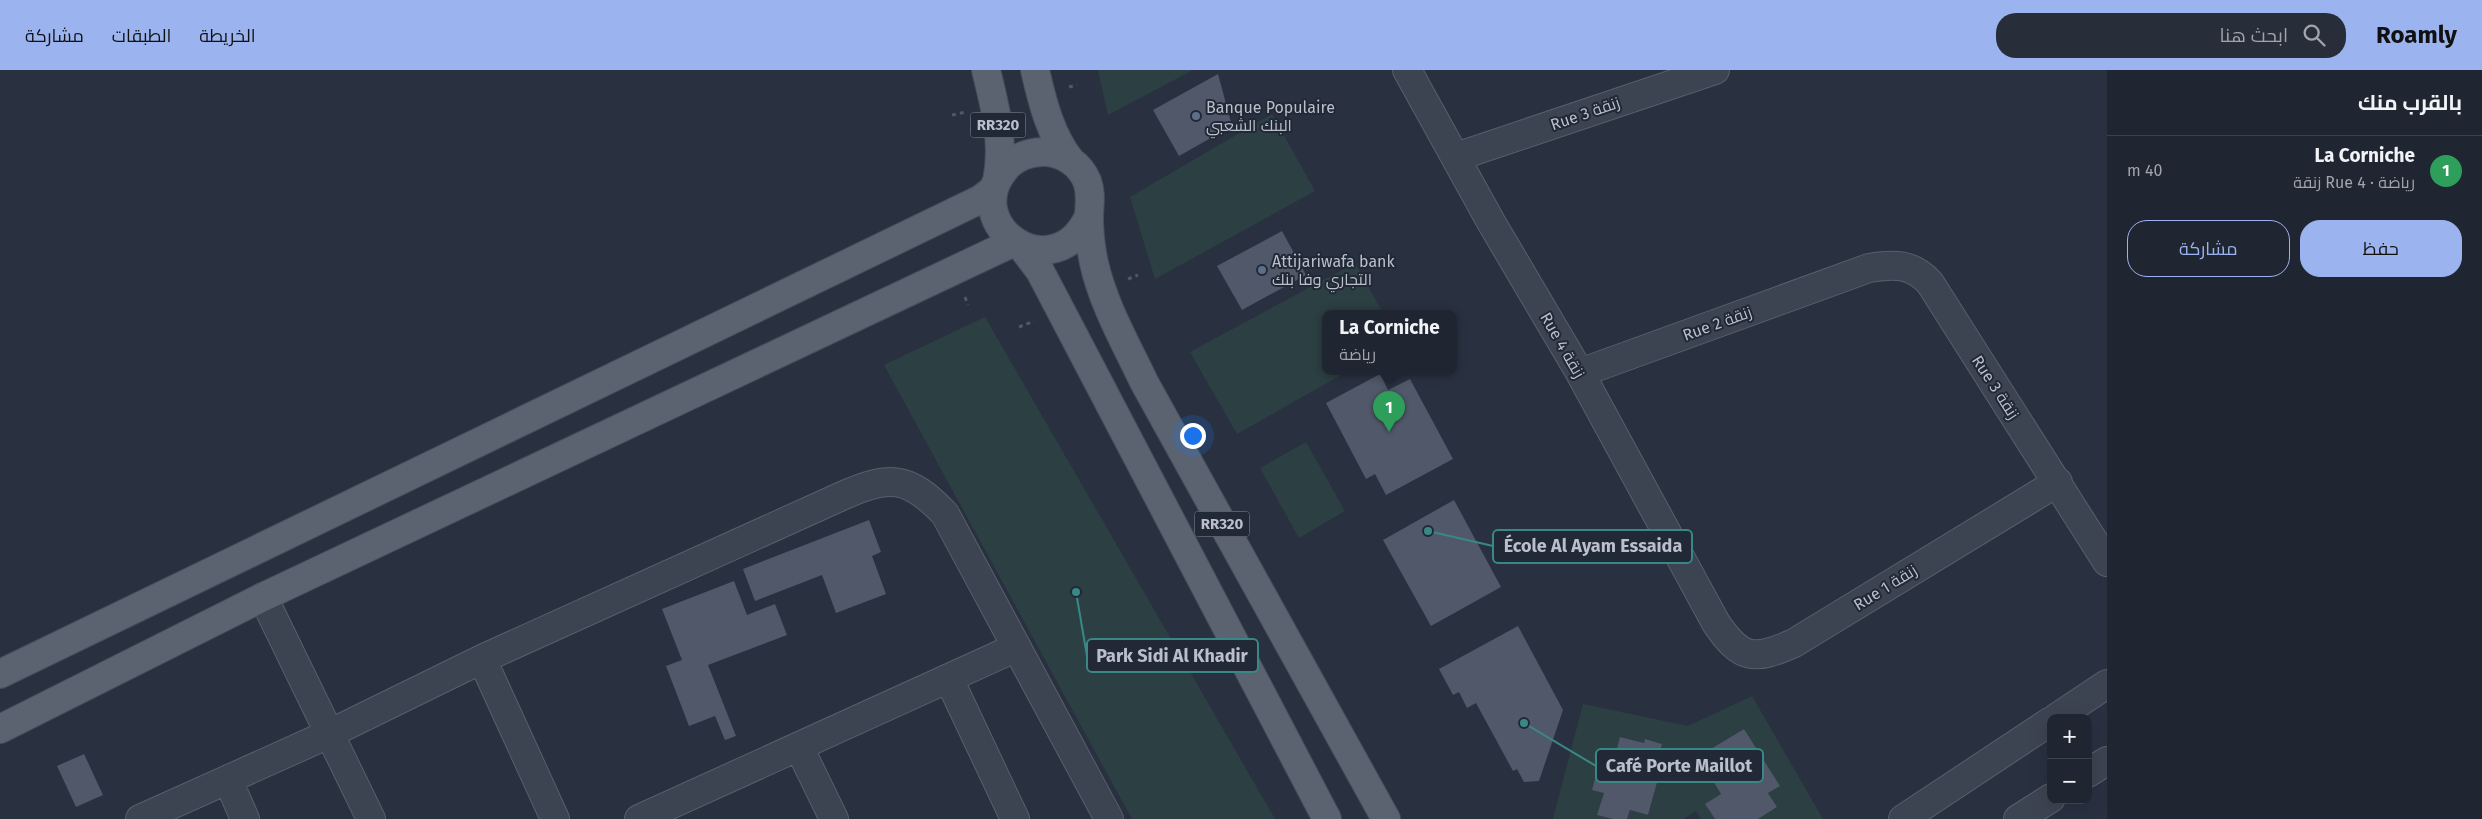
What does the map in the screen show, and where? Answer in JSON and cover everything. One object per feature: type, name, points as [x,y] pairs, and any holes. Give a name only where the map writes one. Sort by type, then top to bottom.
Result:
[{"type":"main road","name":"RR320","points":[[986,70],[998,120],[1000,161],[993,207],[996,219],[1002,229],[1018,244],[1040,272],[1327,819]]},
{"type":"main road","name":"RR320","points":[[1035,70],[1063,152],[1082,173],[1088,186],[1091,201],[1089,216],[1090,235],[1096,270],[1114,317],[1144,382],[1392,817]]},
{"type":"main road","name":"RR320","points":[[996,185],[1010,164],[1029,154],[1051,153],[1072,161]]},
{"type":"main road","points":[[0,674],[982,199],[996,185]]},
{"type":"main road","points":[[0,729],[263,596],[1018,244],[1038,250],[1062,246],[1081,231],[1089,216]]},
{"type":"street","name":"Rue 4 زنقة","points":[[1407,70],[1491,222],[1580,374],[1716,623]]},
{"type":"street","name":"Rue 3 زنقة","points":[[1456,157],[1714,70]]},
{"type":"street","name":"Rue 3 زنقة","points":[[1853,273],[1869,268],[1899,265],[1917,270],[1924,276],[2058,482],[2107,562]]},
{"type":"street","name":"Rue 2 زنقة","points":[[1580,374],[1853,273]]},
{"type":"street","points":[[140,819],[331,733],[482,658],[870,484],[892,481],[909,485],[930,498],[944,514],[1109,819]]},
{"type":"street","name":"Rue 1 زنقة","points":[[1716,623],[1736,648],[1748,654],[1774,652],[1794,643],[2058,482]]},
{"type":"street","points":[[263,596],[371,819]]},
{"type":"street","points":[[639,819],[1015,648]]},
{"type":"street","points":[[482,658],[555,819]]},
{"type":"street","points":[[949,679],[1015,819]]},
{"type":"street","points":[[2062,714],[2107,684]]},
{"type":"street","points":[[1903,819],[2047,724]]},
{"type":"street","points":[[799,747],[834,819]]},
{"type":"street","points":[[2092,770],[2107,761]]},
{"type":"street","points":[[228,780],[245,819]]},
{"type":"street","points":[[2018,819],[2047,801]]},
{"type":"path","points":[[1019,327],[1034,320]]},
{"type":"green space","points":[[1098,70],[1193,70],[1108,115]]},
{"type":"green space","points":[[1272,114],[1315,191],[1155,279],[1130,197]]},
{"type":"green space","points":[[1355,263],[1381,310],[1322,310],[1322,375],[1341,375],[1237,434],[1190,352]]},
{"type":"green space","points":[[985,317],[1275,819],[1132,819],[884,365]]},
{"type":"green space","points":[[1306,442],[1345,511],[1299,538],[1260,468]]},
{"type":"green space","points":[[1752,696],[1823,819],[1758,819],[1777,807],[1768,793],[1779,786],[1744,729],[1709,750],[1714,769],[1708,773],[1721,794],[1705,804],[1715,819],[1701,819],[1696,811],[1683,819],[1627,819],[1630,810],[1648,815],[1665,754],[1660,752],[1662,744],[1645,739],[1644,743],[1621,737],[1615,756],[1603,752],[1604,793],[1598,815],[1613,819],[1553,819],[1583,704],[1688,726]]},
{"type":"building","points":[[1218,74],[1232,126],[1179,156],[1153,110]]},
{"type":"building","points":[[1282,231],[1306,275],[1242,310],[1217,266]]},
{"type":"building","points":[[1378,375],[1380,375],[1388,390],[1410,379],[1453,459],[1386,495],[1375,474],[1366,479],[1326,403]]},
{"type":"building","points":[[1454,500],[1501,587],[1431,626],[1383,540]]},
{"type":"building","points":[[869,520],[881,552],[872,556],[886,594],[836,613],[822,575],[755,601],[743,569]]},
{"type":"building","points":[[734,581],[747,615],[775,604],[787,635],[708,665],[736,736],[725,740],[715,716],[689,726],[666,666],[682,660],[662,609]]},
{"type":"building","points":[[1518,626],[1563,710],[1539,781],[1524,782],[1517,769],[1513,771],[1476,703],[1467,708],[1459,692],[1453,695],[1439,669]]},
{"type":"building","points":[[1744,729],[1780,786],[1768,793],[1777,807],[1758,819],[1715,819],[1705,804],[1721,794],[1708,773],[1714,769],[1709,762],[1709,750]]},
{"type":"building","points":[[1620,737],[1644,743],[1645,739],[1662,744],[1660,752],[1665,754],[1648,815],[1630,810],[1627,819],[1613,819],[1597,815],[1604,793],[1592,790],[1602,752],[1615,756]]},
{"type":"building","points":[[84,754],[103,795],[76,807],[57,766]]},
{"type":"place","name":"Banque Populaire البنك الشعبي","points":[[1196,116]]},
{"type":"place","name":"Attijariwafa bank التجاري وفا بنك","points":[[1262,270]]},
{"type":"place","name":"La Corniche","points":[[1389,432]]},
{"type":"place","name":"École Al Ayam Essaida","points":[[1428,531]]},
{"type":"place","name":"Park Sidi Al Khadir","points":[[1076,592]]},
{"type":"place","name":"Café Porte Maillot","points":[[1524,723]]}]
